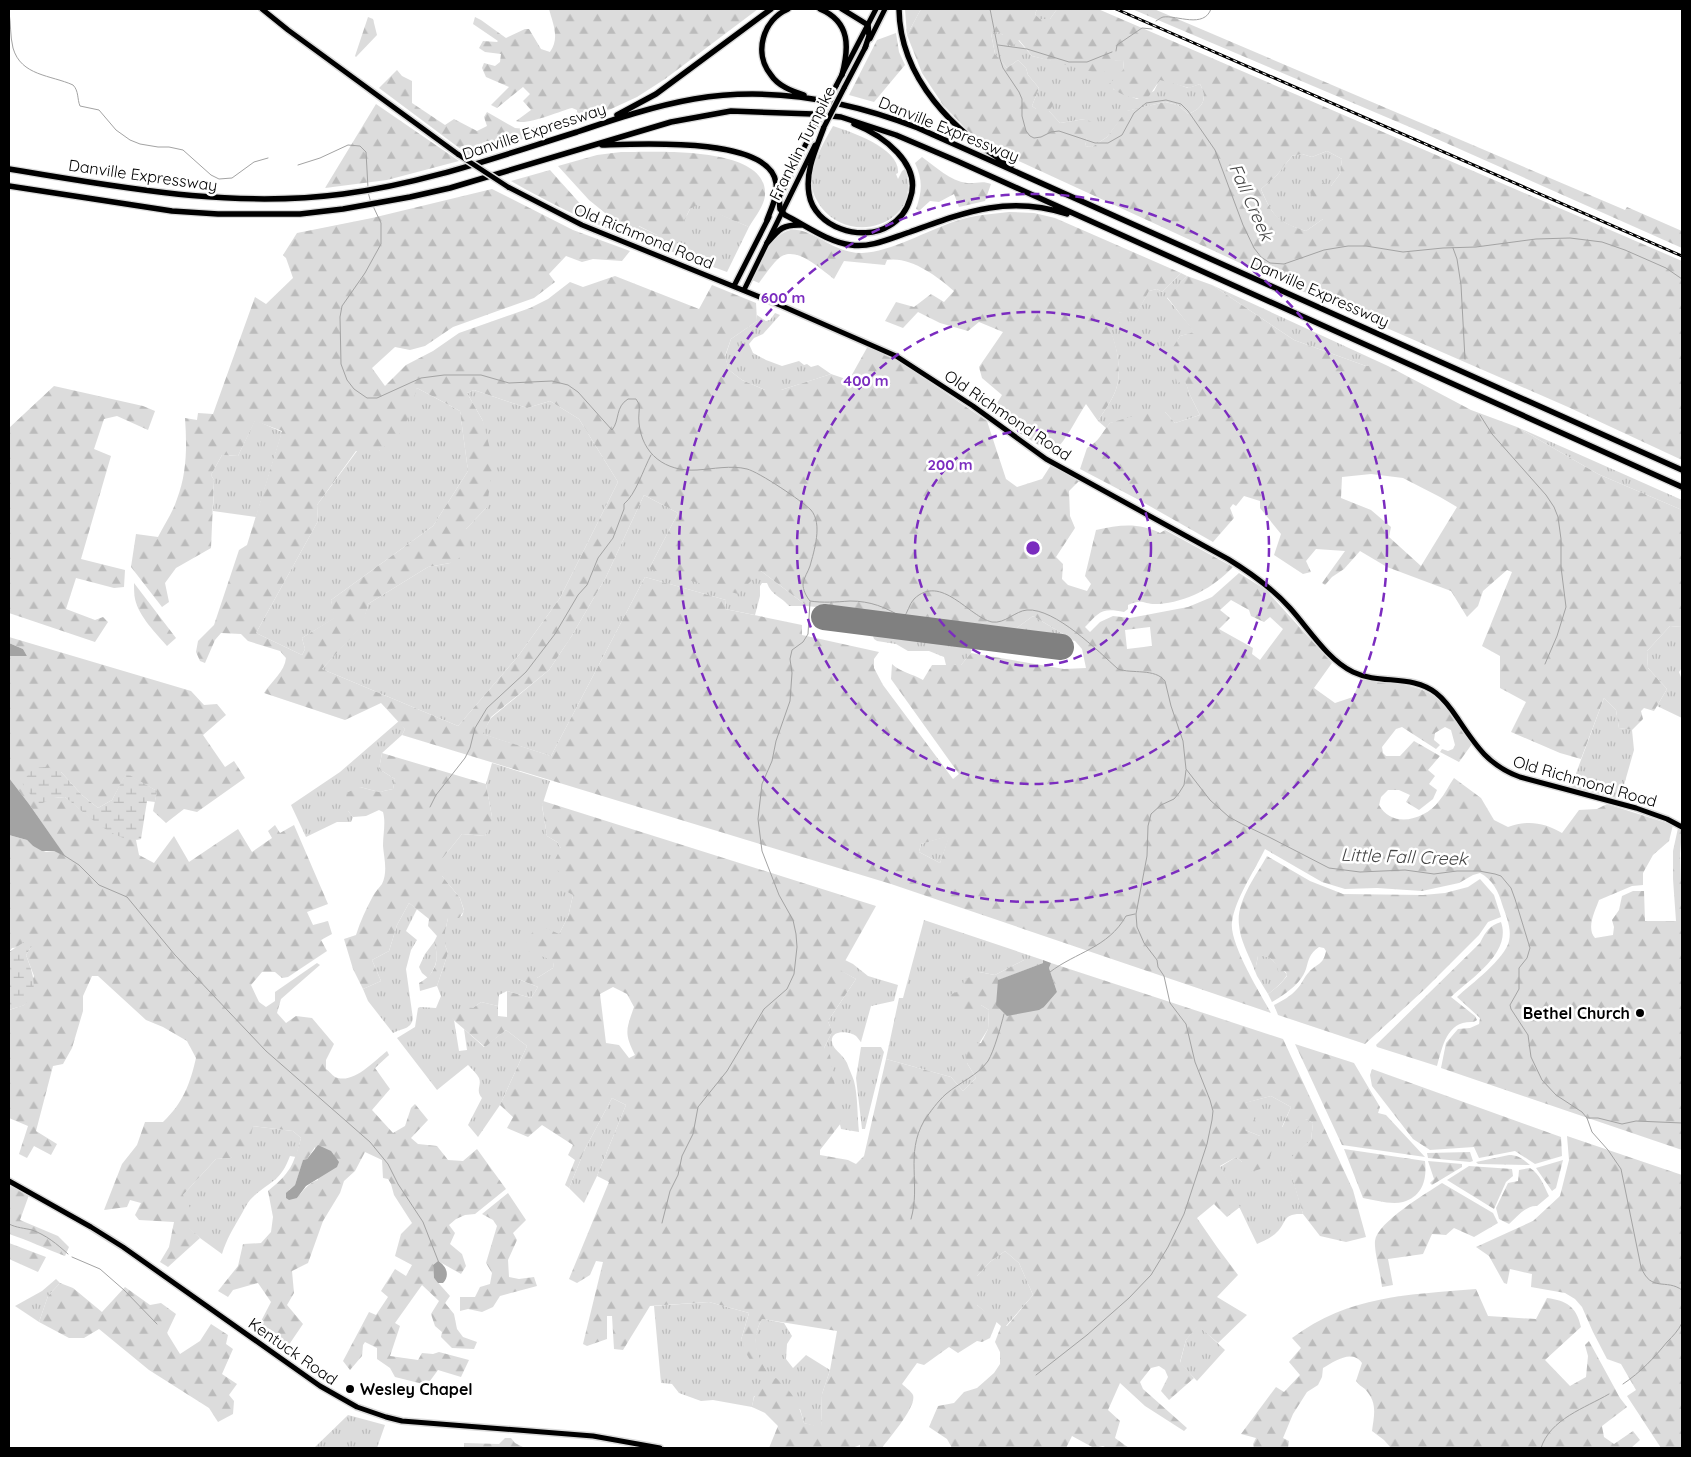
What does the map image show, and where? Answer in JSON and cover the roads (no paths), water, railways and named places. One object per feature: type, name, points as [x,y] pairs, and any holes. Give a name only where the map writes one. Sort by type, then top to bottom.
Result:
[{"type":"highway","points":[[590,127],[656,94],[771,9]]},
{"type":"highway","points":[[788,9],[776,16],[765,32],[761,48],[763,59],[771,76],[780,84],[818,100]]},
{"type":"highway","points":[[820,9],[835,19],[845,35],[847,51],[842,75]]},
{"type":"highway","points":[[842,9],[868,25],[865,48]]},
{"type":"highway","points":[[899,9],[903,39],[908,56],[915,72],[935,102],[980,146],[1037,181]]},
{"type":"highway","name":"Danville Expressway","points":[[9,169],[206,198],[243,200],[290,199],[387,187],[446,173],[657,106],[708,97],[766,94],[818,100],[894,118],[1682,470]]},
{"type":"highway","name":"Danville Expressway","points":[[9,186],[172,211],[218,214],[300,214],[391,201],[450,188],[671,122],[716,113],[731,111],[828,115],[856,121],[896,135],[965,164],[1682,487]]},
{"type":"highway","points":[[824,128],[808,173],[809,194],[814,207],[828,222],[847,231],[871,232],[890,226],[904,213],[912,196],[911,178],[905,161],[878,137],[860,127],[828,115]]},
{"type":"highway","points":[[590,146],[658,144],[706,146],[724,149],[756,159],[769,168],[777,184],[776,196],[767,220]]},
{"type":"highway","points":[[779,197],[781,212],[840,243],[860,246],[882,241],[960,214],[1002,206],[1046,209],[1092,222]]},
{"type":"highway","points":[[767,243],[782,227],[794,224],[804,225]]},
{"type":"main road","name":"Old Richmond Road","points":[[262,9],[459,155],[508,187],[582,225],[744,290],[896,356],[973,406],[1046,459],[1244,569],[1274,591],[1328,652],[1351,671],[1368,677],[1414,682],[1432,690],[1444,700],[1482,753],[1503,770],[1520,777],[1636,808],[1682,827]]},
{"type":"main road","name":"Franklin Turnpike","points":[[734,286],[876,9]]},
{"type":"main road","name":"Franklin Turnpike","points":[[744,290],[781,212],[885,9]]},
{"type":"main road","name":"Kentuck Road","points":[[9,1181],[109,1238],[320,1386],[370,1413],[415,1423],[593,1436],[660,1448]]},
{"type":"waterway","name":"Fall Creek","points":[[990,9],[1000,59],[1003,68],[1022,99],[1022,116],[1026,131],[1030,136],[1034,138],[1041,137],[1051,132],[1059,131],[1095,143],[1108,143],[1122,135],[1134,113],[1146,103],[1166,100],[1181,104],[1215,150],[1243,225],[1254,248],[1261,257],[1270,263],[1284,264],[1324,250],[1348,246],[1366,246],[1403,252],[1476,247],[1536,239],[1570,238],[1602,242],[1625,250],[1666,268],[1682,279]]},
{"type":"waterway","points":[[1156,21],[1163,17],[1196,20],[1208,15],[1211,9]]},
{"type":"waterway","name":"Little Fall Creek","points":[[9,12],[13,48],[23,64],[38,73],[73,85],[80,106],[99,110],[116,130],[130,140],[140,144],[183,150],[211,175],[219,179],[232,178],[254,162],[268,158]]},
{"type":"waterway","points":[[1116,51],[1117,45],[1142,28],[1152,29]]},
{"type":"waterway","points":[[998,45],[1027,49],[1069,62],[1087,62],[1112,52]]},
{"type":"waterway","name":"Little Fall Creek","points":[[298,165],[320,158],[348,145],[360,146],[366,152],[368,188]]},
{"type":"waterway","name":"Little Fall Creek","points":[[368,192],[371,203]]},
{"type":"waterway","name":"Little Fall Creek","points":[[373,206],[381,223],[381,244],[365,273],[342,306],[340,317],[341,364],[347,380],[354,389],[367,398],[377,398],[421,378],[444,375],[481,375],[509,383],[552,381],[568,385],[578,392],[612,430],[624,402],[628,399],[636,399],[639,404],[641,434],[650,452],[657,459],[675,468],[685,470],[728,467],[747,469],[780,487],[811,510],[815,516],[817,530],[814,553],[803,584],[805,593],[810,601],[871,603],[903,618],[914,599],[924,592],[934,591],[954,599],[983,619],[992,622],[1001,621],[1027,610],[1038,611],[1063,623],[1118,669],[1155,674],[1165,681],[1183,741],[1186,769],[1210,800],[1229,817],[1329,868],[1360,872],[1405,870],[1434,874],[1479,871],[1501,876],[1511,888],[1530,948],[1527,958],[1519,968],[1519,989],[1510,1005],[1528,1035],[1531,1057],[1542,1080],[1556,1095],[1582,1112],[1587,1118],[1592,1132],[1621,1169],[1641,1267],[1645,1275],[1654,1283],[1670,1285],[1682,1290]]},
{"type":"waterway","points":[[1453,248],[1457,259],[1461,285],[1465,359]]},
{"type":"waterway","points":[[1480,415],[1492,434],[1546,495],[1558,517],[1566,607],[1557,636],[1545,664]]},
{"type":"waterway","points":[[430,807],[436,795],[465,758],[470,748],[475,728],[487,708],[526,672],[555,634],[578,595],[587,585],[598,558],[613,538],[624,509],[624,504],[636,488],[651,455]]},
{"type":"waterway","points":[[662,1223],[670,1191],[678,1175],[682,1156],[693,1134],[698,1107],[727,1071],[764,1009],[787,989],[794,974],[797,947],[793,920],[779,895],[762,851],[758,819],[762,784],[772,761],[776,741],[790,701],[792,673],[790,659],[792,650],[803,642],[808,634],[810,602]]},
{"type":"waterway","points":[[1036,1375],[1087,1335],[1129,1298],[1151,1275],[1168,1247],[1184,1214],[1207,1144],[1213,1111],[1210,1100],[1195,1062],[1186,1024],[1170,1003],[1164,976],[1158,967],[1157,960],[1144,943],[1137,927],[1136,914],[1147,856],[1148,826],[1151,814],[1161,805],[1174,799],[1179,793],[1184,785],[1186,770]]},
{"type":"waterway","points":[[65,856],[79,865],[99,885],[127,897],[175,955],[266,1051],[370,1142],[388,1164],[398,1184],[423,1222],[439,1263]]},
{"type":"waterway","points":[[1050,972],[1101,943],[1119,927],[1126,916],[1135,914]]},
{"type":"waterway","points":[[911,1219],[915,1194],[915,1145],[918,1133],[924,1121],[943,1097],[974,1075],[988,1061],[1004,1014]]},
{"type":"waterway","points":[[1587,1118],[1598,1118],[1622,1124],[1636,1121],[1682,1123]]},
{"type":"waterway","points":[[9,1224],[42,1234],[68,1254]]},
{"type":"waterway","points":[[72,1257],[100,1269],[124,1290],[157,1324]]},
{"type":"waterway","name":"Little Fall Creek","points":[[1623,1384],[1636,1375],[1652,1359],[1682,1323]]},
{"type":"waterway","name":"Little Fall Creek","points":[[1541,1448],[1552,1429],[1560,1422],[1569,1415],[1609,1394]]},
{"type":"railway","points":[[1116,9],[1682,256]]},
{"type":"place","name":"Bethel Church","points":[[1640,1013]]},
{"type":"place","name":"Wesley Chapel","points":[[350,1389]]}]
